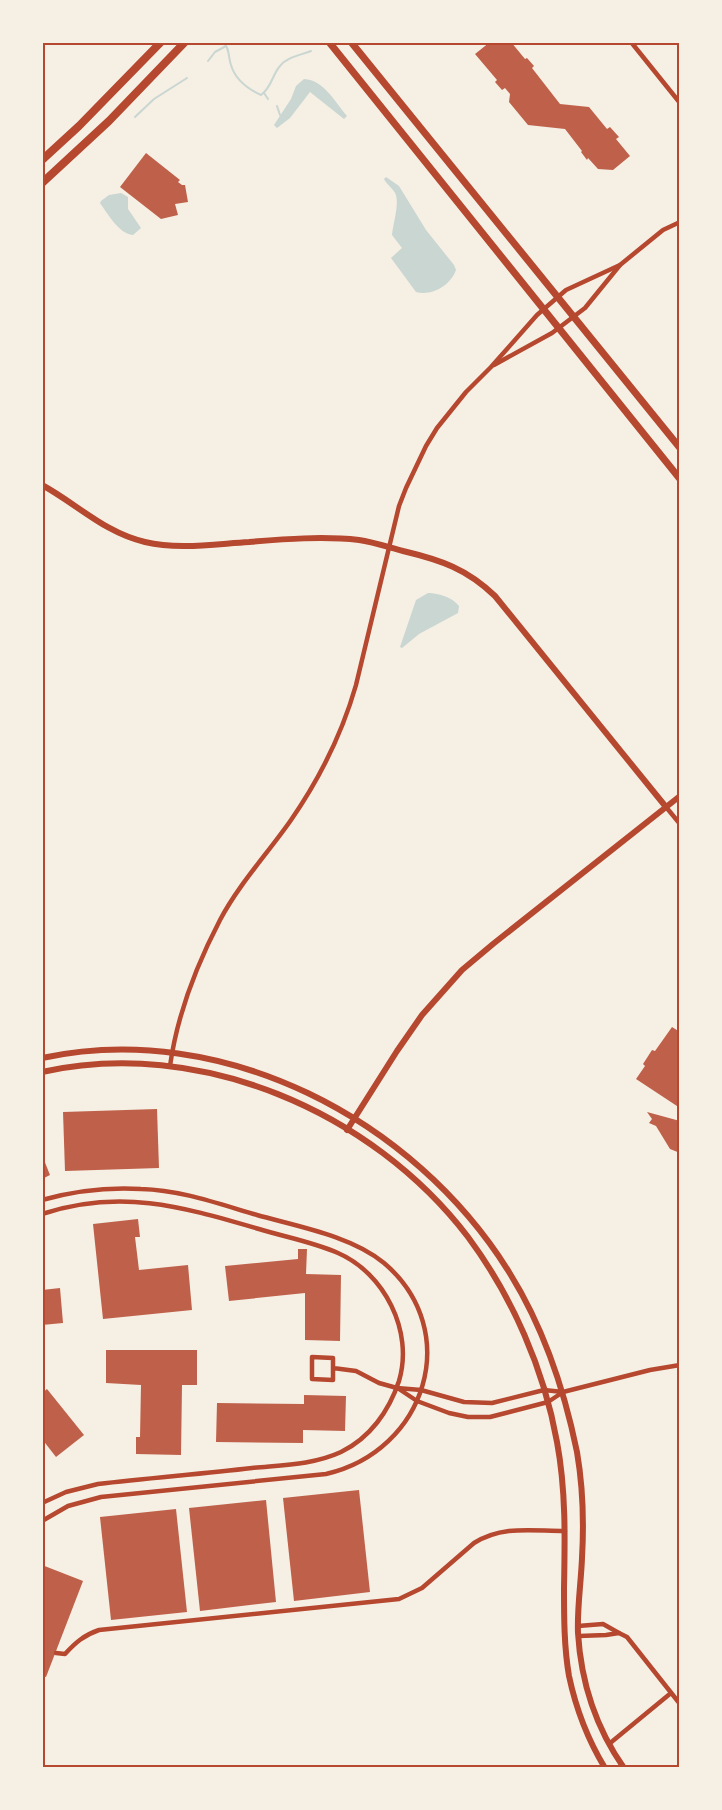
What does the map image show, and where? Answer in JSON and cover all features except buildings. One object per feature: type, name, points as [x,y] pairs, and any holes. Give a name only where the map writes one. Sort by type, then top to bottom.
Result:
[{"type":"main road","points":[[42,160],[79,126],[161,42]]},
{"type":"main road","points":[[42,183],[109,121],[185,42]]},
{"type":"main road","points":[[329,42],[680,479]]},
{"type":"main road","points":[[351,42],[680,448]]},
{"type":"street","points":[[631,42],[680,103]]},
{"type":"street","points":[[491,367],[558,328],[585,308],[620,265],[663,230],[680,222]]},
{"type":"street","points":[[170,1066],[179,1019],[220,920],[310,792],[336,742],[356,685],[399,506],[426,446],[454,406],[537,315],[566,290],[620,265]]},
{"type":"street","points":[[42,485],[99,523],[121,535],[145,542],[189,545],[329,538],[360,540],[455,566],[486,587],[505,607],[680,824]]},
{"type":"street","points":[[347,1130],[422,1015],[462,970],[680,796]]},
{"type":"street","points":[[42,1058],[120,1049],[172,1053],[219,1061],[298,1088],[355,1118],[388,1140],[429,1174],[483,1234],[529,1306],[563,1392],[581,1479],[583,1527],[578,1626],[586,1688],[601,1729],[624,1768]]},
{"type":"street","points":[[42,1072],[104,1064],[170,1066],[218,1075],[296,1102],[378,1150],[417,1182],[467,1236],[492,1272],[511,1307],[548,1402],[562,1471],[565,1531],[564,1636],[569,1676],[586,1732],[605,1768]]},
{"type":"street","points":[[42,1200],[99,1190],[159,1190],[206,1201],[358,1246],[376,1257],[392,1271],[407,1289],[417,1307],[426,1346],[426,1367],[417,1401],[403,1426],[388,1443],[370,1457],[338,1471],[313,1475],[101,1497],[68,1506],[42,1521]]},
{"type":"street","points":[[42,1214],[103,1202],[159,1204],[214,1216],[338,1253],[357,1264],[375,1280],[394,1311],[403,1355],[400,1377],[390,1404],[374,1427],[348,1448],[325,1458],[297,1464],[98,1484],[66,1492],[42,1503]]},
{"type":"street","points":[[312,1357],[333,1358],[333,1368],[333,1380],[312,1379],[312,1357]]},
{"type":"street","points":[[396,1388],[417,1401],[449,1413],[479,1417],[501,1415],[548,1402],[563,1392],[650,1370],[680,1365]]},
{"type":"street","points":[[333,1368],[356,1371],[379,1383],[396,1388],[421,1390],[452,1400],[484,1403],[544,1390],[563,1392]]},
{"type":"street","points":[[56,1653],[65,1654],[78,1640],[99,1630],[399,1599],[422,1588],[474,1543],[496,1532],[565,1531]]},
{"type":"street","points":[[578,1626],[603,1624],[627,1637],[680,1704]]},
{"type":"street","points":[[579,1635],[606,1635],[619,1632]]},
{"type":"street","points":[[609,1744],[671,1693]]},
{"type":"shaded area","points":[[304,79],[323,87],[347,116],[344,119],[310,92],[290,118],[277,128],[274,125],[291,99],[296,86]]},
{"type":"shaded area","points":[[386,177],[399,186],[426,230],[454,265],[456,270],[453,276],[445,285],[434,291],[416,292],[391,258],[402,248],[392,235],[397,199],[384,179]]},
{"type":"shaded area","points":[[121,193],[128,197],[128,209],[141,228],[133,235],[123,231],[100,203],[109,195]]},
{"type":"shaded area","points":[[428,593],[449,598],[459,606],[458,613],[419,634],[402,648],[400,647],[416,600]]},
{"type":"waterway","points":[[223,42],[227,47],[236,75],[247,87],[261,95],[283,63],[290,58],[311,51]]},
{"type":"waterway","points":[[208,61],[215,52],[226,46]]},
{"type":"waterway","points":[[135,117],[154,99],[187,78]]},
{"type":"waterway","points":[[264,93],[268,99]]},
{"type":"waterway","points":[[277,106],[280,115]]}]
